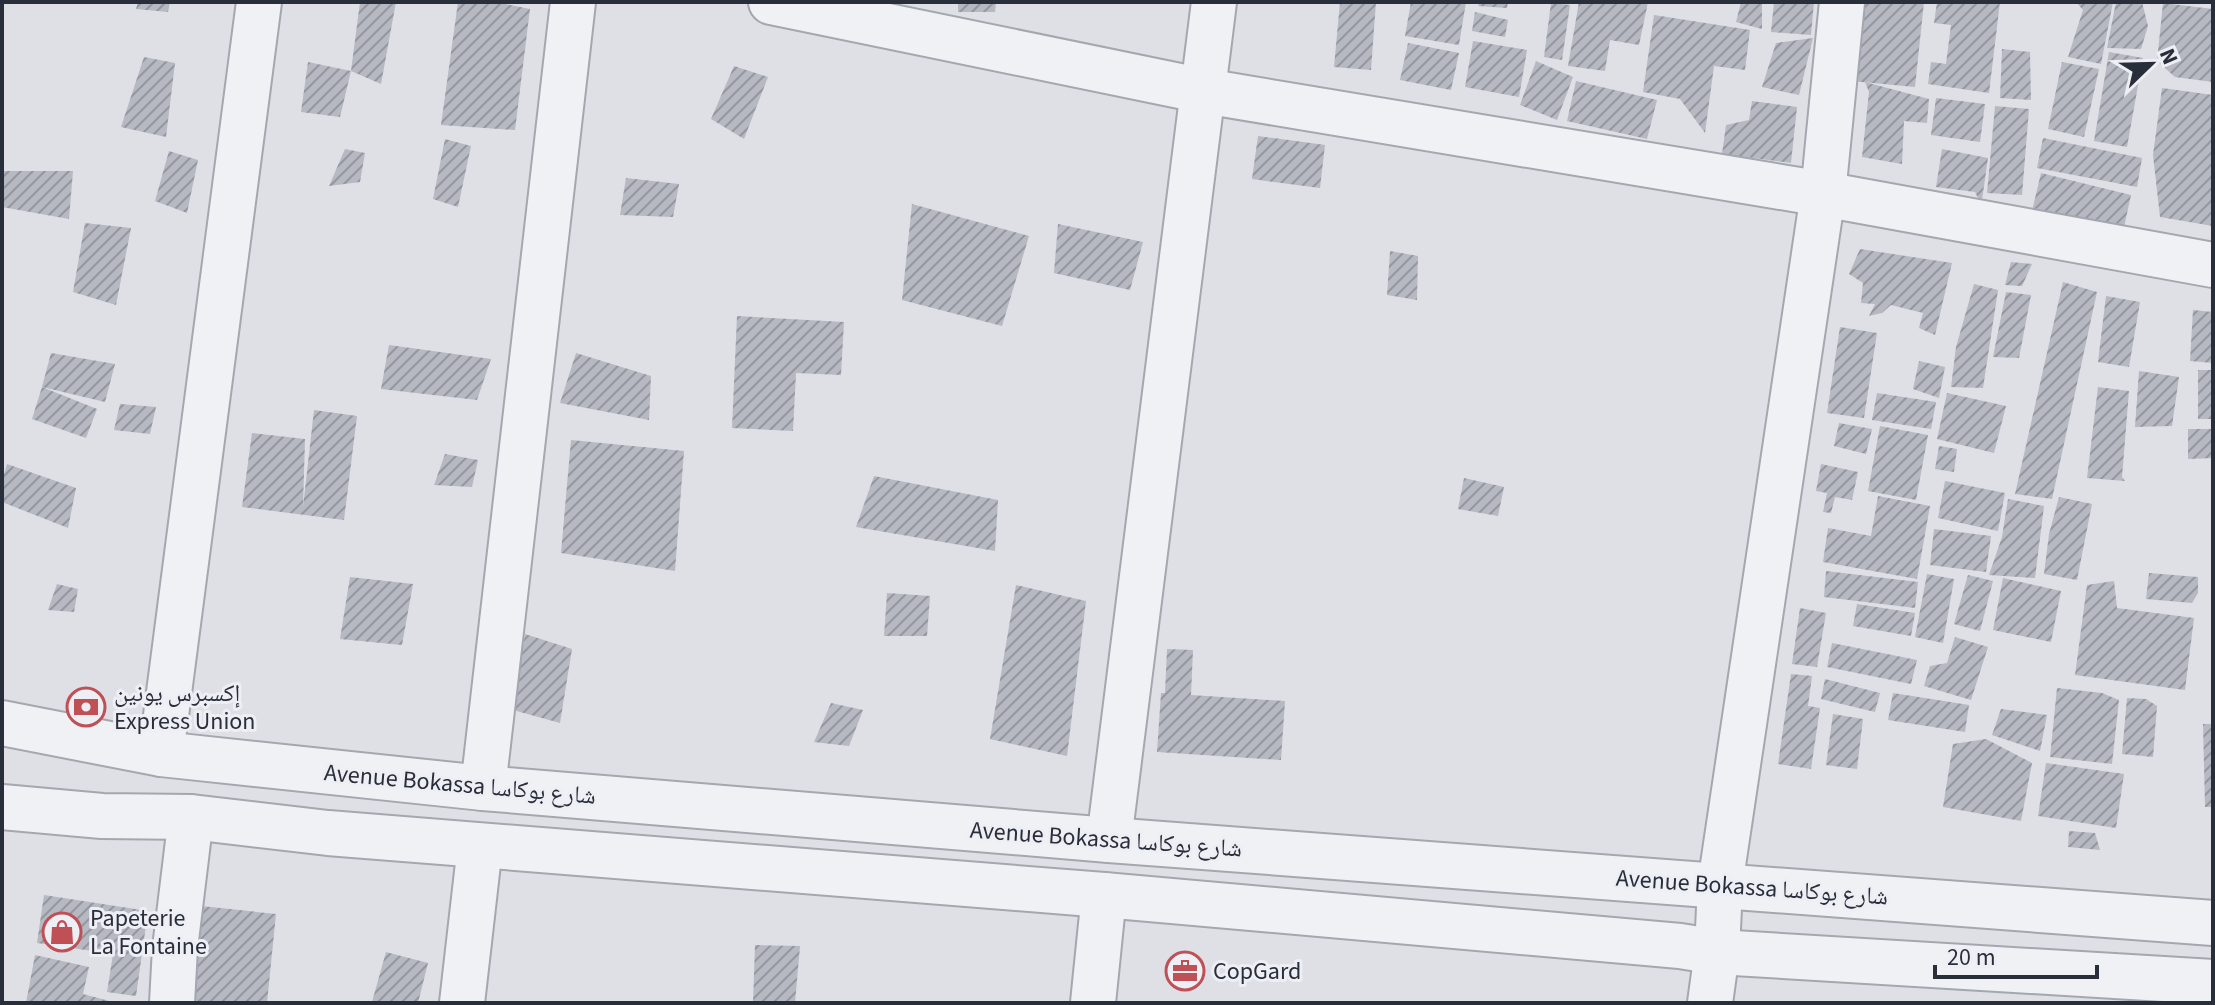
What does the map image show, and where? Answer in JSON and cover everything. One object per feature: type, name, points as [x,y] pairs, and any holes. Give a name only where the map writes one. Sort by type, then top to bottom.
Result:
[{"type":"street","points":[[161,754],[259,2]]},
{"type":"street","points":[[483,788],[573,2]]},
{"type":"street","points":[[771,2],[1204,91],[1823,194],[2213,265]]},
{"type":"street","points":[[1109,840],[1214,2]]},
{"type":"street","points":[[1710,1003],[1717,952],[1720,885],[1823,194],[1842,2]]},
{"type":"street","name":"Avenue Bokassa شارع بوكاسا","points":[[2,723],[161,754],[483,788],[1109,840],[2213,923]]},
{"type":"street","points":[[2,807],[102,816],[191,817],[328,833],[1104,895],[1680,946],[1717,952],[2213,982]]},
{"type":"street","points":[[172,1003],[175,948],[191,817]]},
{"type":"street","points":[[462,1003],[480,846]]},
{"type":"street","points":[[2155,919],[2213,894]]},
{"type":"street","points":[[1093,1003],[1104,895]]},
{"type":"building","points":[[138,2],[170,2],[168,12],[136,9]]},
{"type":"building","points":[[360,2],[396,2],[381,84],[351,71]]},
{"type":"building","points":[[458,2],[496,2],[530,9],[515,130],[441,125]]},
{"type":"building","points":[[958,2],[996,2],[995,12],[958,12]]},
{"type":"building","points":[[1340,2],[1376,2],[1371,70],[1334,67]]},
{"type":"building","points":[[1411,2],[1466,2],[1459,45],[1405,36]]},
{"type":"building","points":[[1480,2],[1508,2],[1507,8],[1478,6]]},
{"type":"building","points":[[1579,2],[1648,2],[1639,45],[1610,40],[1605,71],[1568,66]]},
{"type":"building","points":[[1741,2],[1762,2],[1762,29],[1736,22]]},
{"type":"building","points":[[1774,2],[1814,2],[1811,35],[1771,32]]},
{"type":"building","points":[[1859,2],[1924,2],[1915,87],[1851,81]]},
{"type":"building","points":[[1937,2],[2000,2],[1989,93],[1928,84],[1931,62],[1946,64],[1951,25],[1934,23]]},
{"type":"building","points":[[2076,2],[2113,2],[2101,64],[2068,57],[2083,10]]},
{"type":"building","points":[[2116,2],[2142,2],[2148,26],[2141,49],[2107,48]]},
{"type":"building","points":[[1551,3],[1570,5],[1562,60],[1544,57]]},
{"type":"building","points":[[2163,3],[2213,9],[2213,82],[2175,77],[2157,61]]},
{"type":"building","points":[[1475,12],[1508,20],[1505,37],[1472,31]]},
{"type":"building","points":[[1654,15],[1750,30],[1745,70],[1714,66],[1705,133],[1680,99],[1643,92]]},
{"type":"building","points":[[1813,38],[1799,95],[1762,87],[1776,43]]},
{"type":"building","points":[[1473,41],[1527,50],[1519,97],[1465,87]]},
{"type":"building","points":[[1408,43],[1459,53],[1451,90],[1400,80]]},
{"type":"building","points":[[2002,49],[2030,52],[2031,100],[2000,98]]},
{"type":"building","points":[[2109,52],[2143,58],[2127,147],[2094,141]]},
{"type":"building","points":[[144,57],[175,63],[166,137],[121,127]]},
{"type":"building","points":[[1536,61],[1573,77],[1557,120],[1520,105]]},
{"type":"building","points":[[308,62],[351,71],[340,117],[301,112]]},
{"type":"building","points":[[2062,62],[2099,69],[2084,137],[2048,129]]},
{"type":"building","points":[[734,66],[768,77],[744,139],[711,119]]},
{"type":"building","points":[[1576,81],[1657,100],[1647,139],[1567,121]]},
{"type":"building","points":[[1865,82],[1929,99],[1927,123],[1904,121],[1902,164],[1862,157],[1869,92]]},
{"type":"building","points":[[2162,88],[2213,95],[2213,226],[2160,217],[2153,155]]},
{"type":"building","points":[[1936,98],[1985,104],[1980,142],[1931,135]]},
{"type":"building","points":[[1752,101],[1797,107],[1791,163],[1722,154],[1726,125],[1749,120]]},
{"type":"building","points":[[1995,106],[2029,109],[2022,195],[1987,193]]},
{"type":"building","points":[[1258,136],[1325,145],[1320,188],[1252,179]]},
{"type":"building","points":[[2043,138],[2142,158],[2137,187],[2037,168]]},
{"type":"building","points":[[445,139],[471,146],[458,207],[433,199]]},
{"type":"building","points":[[345,149],[365,153],[360,182],[329,186]]},
{"type":"building","points":[[1942,149],[1988,158],[1982,200],[1987,199],[1984,210],[1975,192],[1936,187]]},
{"type":"building","points":[[169,151],[198,160],[187,213],[155,201]]},
{"type":"building","points":[[2,171],[73,171],[69,219],[2,207]]},
{"type":"building","points":[[2041,173],[2131,195],[2123,232],[2032,211]]},
{"type":"building","points":[[626,178],[679,184],[673,217],[620,215]]},
{"type":"building","points":[[912,204],[1029,236],[1002,326],[902,300]]},
{"type":"building","points":[[85,223],[131,228],[116,305],[73,292]]},
{"type":"building","points":[[1058,224],[1143,242],[1130,290],[1054,273]]},
{"type":"building","points":[[1860,249],[1952,263],[1935,335],[1919,328],[1923,313],[1891,305],[1882,313],[1869,316],[1875,304],[1861,303],[1863,283],[1849,274]]},
{"type":"building","points":[[1390,251],[1418,256],[1417,300],[1387,295]]},
{"type":"building","points":[[2011,262],[2032,264],[2022,286],[2005,285]]},
{"type":"building","points":[[2063,282],[2097,292],[2052,499],[2015,494]]},
{"type":"building","points":[[1974,284],[1998,290],[1983,388],[1951,387],[1956,347]]},
{"type":"building","points":[[2006,292],[2031,295],[2019,358],[1993,357]]},
{"type":"building","points":[[2106,296],[2140,302],[2129,367],[2098,362]]},
{"type":"building","points":[[2193,310],[2213,312],[2213,363],[2190,361]]},
{"type":"building","points":[[737,316],[844,322],[841,375],[796,373],[793,431],[732,428]]},
{"type":"building","points":[[1840,327],[1877,333],[1864,418],[1827,413]]},
{"type":"building","points":[[389,345],[491,359],[477,400],[381,389]]},
{"type":"building","points":[[51,353],[115,364],[105,402],[42,387]]},
{"type":"building","points":[[576,353],[651,376],[649,420],[560,403]]},
{"type":"building","points":[[1919,361],[1945,367],[1939,398],[1913,389]]},
{"type":"building","points":[[2198,370],[2213,370],[2213,419],[2198,419]]},
{"type":"building","points":[[2139,371],[2179,377],[2172,426],[2135,427]]},
{"type":"building","points":[[42,387],[97,409],[86,438],[32,419]]},
{"type":"building","points":[[2098,387],[2129,391],[2122,477],[2125,481],[2087,478]]},
{"type":"building","points":[[1877,393],[1936,402],[1931,429],[1872,420]]},
{"type":"building","points":[[1947,393],[2006,406],[1994,453],[1937,439]]},
{"type":"building","points":[[120,404],[156,407],[150,434],[114,430]]},
{"type":"building","points":[[314,410],[357,416],[344,520],[242,507],[252,433],[305,439],[303,507]]},
{"type":"building","points":[[1839,423],[1872,429],[1866,454],[1834,446]]},
{"type":"building","points":[[1880,426],[1928,435],[1916,500],[1868,491]]},
{"type":"building","points":[[2188,429],[2213,429],[2213,458],[2188,459]]},
{"type":"building","points":[[571,440],[684,451],[675,571],[561,553]]},
{"type":"building","points":[[1939,446],[1957,449],[1954,472],[1935,469]]},
{"type":"building","points":[[445,454],[478,460],[472,487],[434,485]]},
{"type":"building","points":[[7,464],[76,488],[68,528],[2,502],[2,481]]},
{"type":"building","points":[[1821,464],[1858,472],[1852,500],[1835,497],[1831,513],[1823,512],[1827,493],[1816,491]]},
{"type":"building","points":[[874,476],[998,500],[995,551],[856,527]]},
{"type":"building","points":[[1464,478],[1504,487],[1498,516],[1458,509]]},
{"type":"building","points":[[1945,481],[2005,493],[1998,531],[1938,518]]},
{"type":"building","points":[[1878,496],[1930,506],[1917,579],[1823,562],[1828,528],[1871,536]]},
{"type":"building","points":[[2059,497],[2092,504],[2077,580],[2044,574],[2049,534]]},
{"type":"building","points":[[2008,499],[2044,506],[2035,578],[1989,575],[2002,537]]},
{"type":"building","points":[[1934,529],[1991,536],[1986,572],[1930,565]]},
{"type":"building","points":[[1826,571],[1918,582],[1915,608],[1824,597]]},
{"type":"building","points":[[2149,573],[2198,577],[2198,593],[2192,603],[2146,599]]},
{"type":"building","points":[[1927,574],[1954,579],[1943,643],[1915,637]]},
{"type":"building","points":[[1968,575],[1993,581],[1980,631],[1954,624]]},
{"type":"building","points":[[350,577],[413,584],[402,645],[340,639]]},
{"type":"building","points":[[2003,578],[2061,591],[2051,642],[1993,630]]},
{"type":"building","points":[[2114,581],[2117,608],[2194,618],[2185,690],[2075,675],[2087,585]]},
{"type":"building","points":[[57,584],[78,589],[74,612],[48,610]]},
{"type":"building","points":[[1016,585],[1086,601],[1067,756],[990,739]]},
{"type":"building","points":[[887,593],[930,596],[927,636],[884,636]]},
{"type":"building","points":[[1857,604],[1915,613],[1911,636],[1853,626]]},
{"type":"building","points":[[1800,608],[1826,613],[1817,667],[1792,664]]},
{"type":"building","points":[[525,634],[572,649],[560,723],[513,710]]},
{"type":"building","points":[[1955,637],[1988,647],[1971,700],[1924,686],[1930,666],[1947,663]]},
{"type":"building","points":[[1832,643],[1917,660],[1911,684],[1827,667]]},
{"type":"building","points":[[1167,649],[1193,650],[1191,695],[1285,701],[1281,760],[1157,752]]},
{"type":"building","points":[[1791,674],[1812,676],[1808,706],[1820,708],[1811,769],[1778,764]]},
{"type":"building","points":[[1825,679],[1880,693],[1875,712],[1821,699]]},
{"type":"building","points":[[2057,688],[2102,693],[2119,700],[2112,764],[2050,757]]},
{"type":"building","points":[[1893,693],[1969,705],[1965,732],[1888,720]]},
{"type":"building","points":[[2127,698],[2146,699],[2157,706],[2153,757],[2122,754]]},
{"type":"building","points":[[831,703],[863,710],[849,746],[814,742]]},
{"type":"building","points":[[2001,709],[2047,715],[2040,751],[1992,735]]},
{"type":"building","points":[[1833,714],[1863,719],[1857,769],[1826,765]]},
{"type":"building","points":[[2203,724],[2213,724],[2213,807],[2205,807]]},
{"type":"building","points":[[1986,739],[2032,763],[2021,821],[1943,807],[1953,744]]},
{"type":"building","points":[[2046,763],[2124,774],[2116,828],[2038,816]]},
{"type":"building","points":[[2069,831],[2095,833],[2100,850],[2068,847]]},
{"type":"building","points":[[44,895],[148,911],[136,996],[107,992],[113,954],[37,943]]},
{"type":"building","points":[[182,904],[276,914],[267,1003],[172,1003]]},
{"type":"building","points":[[755,945],[800,946],[795,1003],[753,1003]]},
{"type":"building","points":[[386,952],[428,963],[418,1003],[372,1002]]},
{"type":"building","points":[[35,955],[89,967],[83,994],[117,1003],[26,1003]]},
{"type":"place","name":"إكسبرس يونين Express Union","points":[[86,707]]},
{"type":"place","name":"Papeterie La Fontaine","points":[[62,932]]},
{"type":"place","name":"CopGard","points":[[1185,971]]}]
